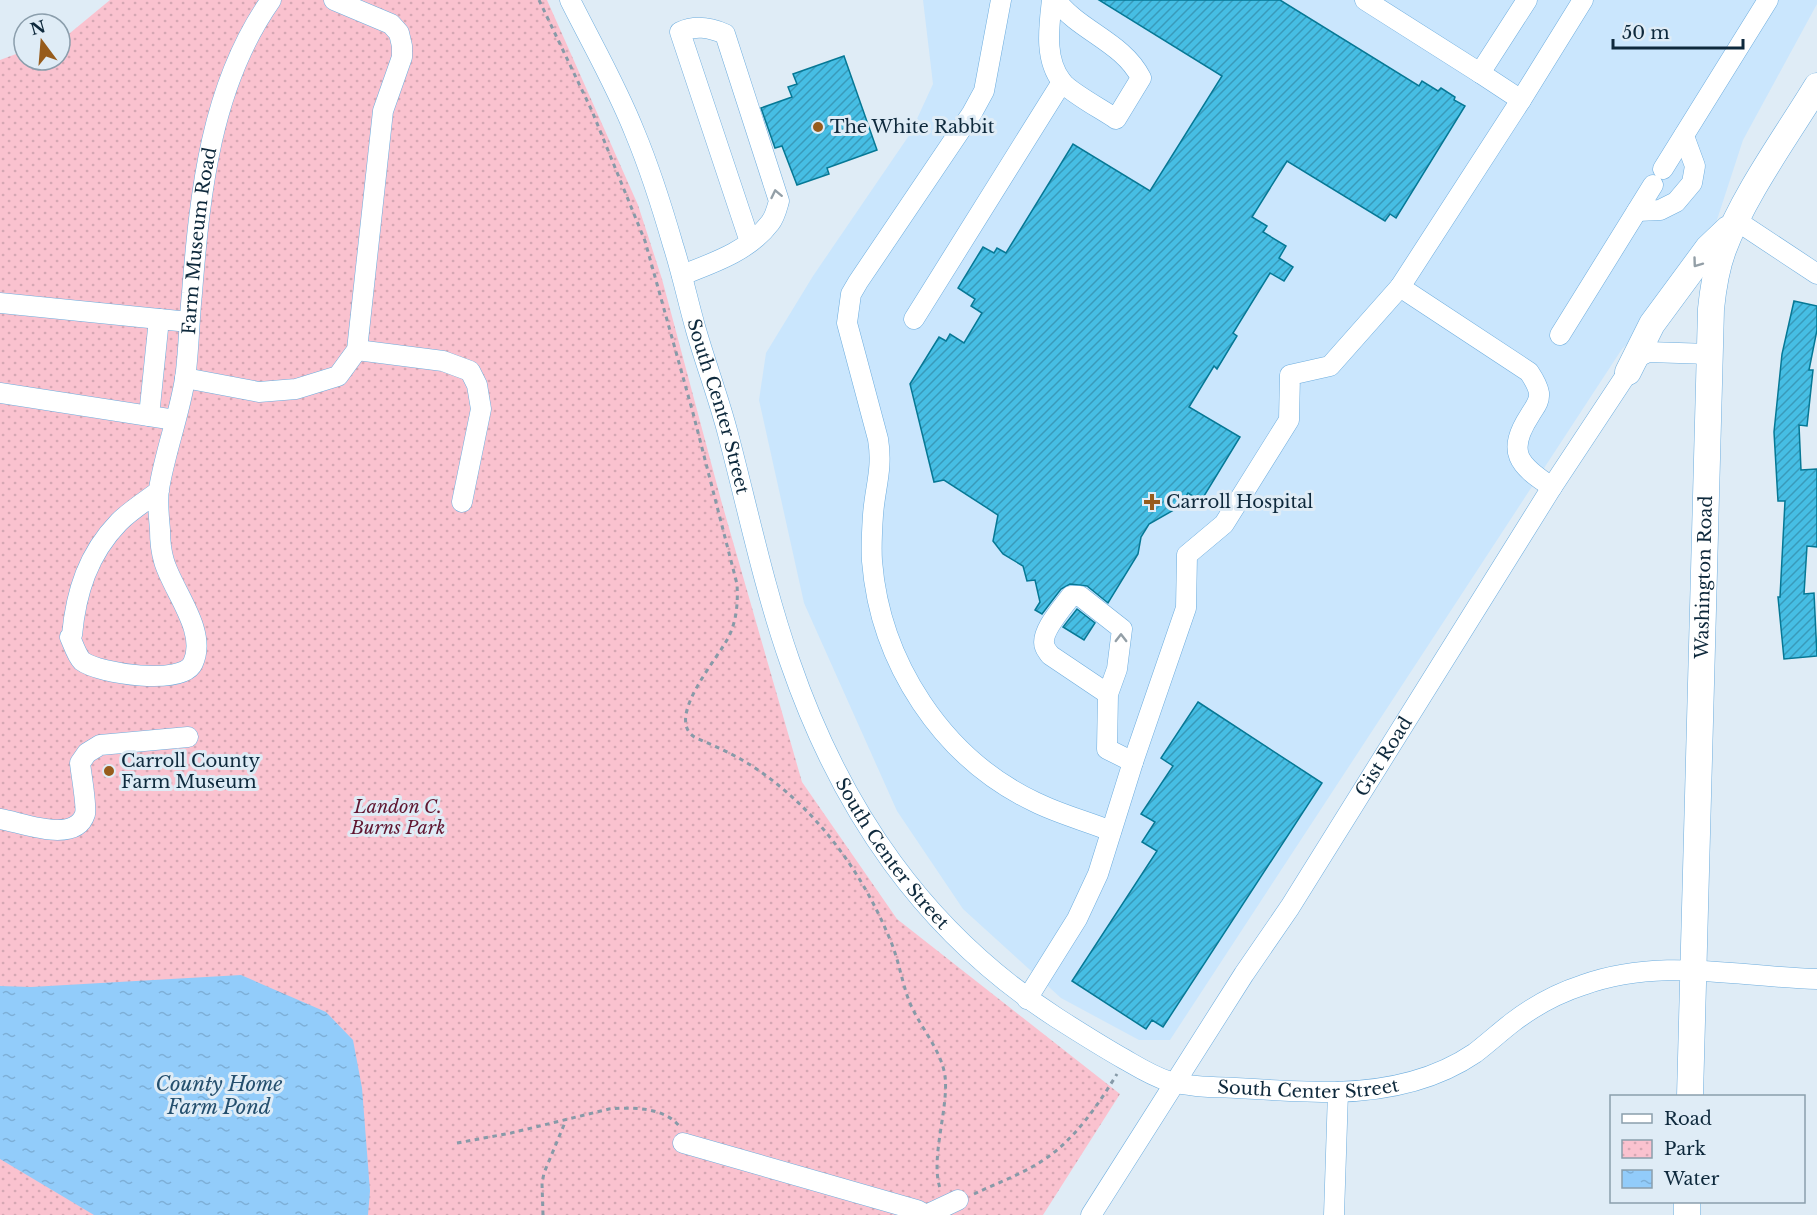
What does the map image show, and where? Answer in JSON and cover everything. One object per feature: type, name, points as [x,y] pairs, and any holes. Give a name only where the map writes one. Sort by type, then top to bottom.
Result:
[{"type":"main road","name":"Washington Road","points":[[1690,1095],[1711,309],[1715,279],[1723,250],[1749,197],[1817,86]]},
{"type":"main road","points":[[1628,372],[1652,324],[1708,248],[1737,221]]},
{"type":"street","name":"Farm Museum Road","points":[[159,491],[120,521],[104,540],[90,562],[80,589],[70,637],[82,660],[101,670],[138,675],[167,675],[179,674],[193,663],[196,644],[193,630],[184,604],[164,562],[161,548],[159,491],[185,378],[196,233],[216,122],[237,60],[271,0]]},
{"type":"street","points":[[185,378],[259,392],[296,389],[338,376],[357,350],[383,111],[402,57],[402,46],[399,33],[391,24],[334,0]]},
{"type":"street","name":"South Center Street","points":[[570,0],[635,132],[674,246],[790,662],[829,757],[871,836],[904,879],[968,950],[1027,999],[1094,1042],[1155,1077],[1175,1083],[1265,1090],[1338,1092],[1375,1089],[1443,1071],[1476,1052],[1517,1019],[1536,1007],[1585,984],[1636,972],[1694,969],[1817,979]]},
{"type":"street","points":[[1001,0],[984,91],[972,113],[858,282],[848,303],[847,324],[881,456],[873,514],[872,560],[885,628],[895,654],[921,704],[955,744],[978,766],[1035,802],[1111,831]]},
{"type":"street","points":[[1054,0],[1066,13],[1122,52],[1135,66],[1141,78],[1116,118],[1062,82],[1051,59],[1048,42],[1054,0]]},
{"type":"street","points":[[1365,0],[1521,100]]},
{"type":"street","points":[[1480,74],[1527,0]]},
{"type":"street","points":[[1027,999],[1077,919],[1091,891],[1132,762],[1186,608],[1187,555],[1224,524],[1289,420],[1290,375],[1330,366],[1400,287],[1583,0]]},
{"type":"street","points":[[1560,335],[1768,0]]},
{"type":"street","points":[[682,276],[727,258],[750,242],[771,222],[779,201],[725,34],[712,29],[691,27],[680,32],[750,242]]},
{"type":"street","points":[[914,319],[1062,82]]},
{"type":"street","points":[[1637,211],[1660,210],[1677,202],[1692,183],[1695,166],[1684,136]]},
{"type":"street","points":[[1737,221],[1817,274]]},
{"type":"street","points":[[1400,287],[1529,372],[1539,392],[1538,401],[1520,430],[1517,447],[1521,462],[1530,473],[1552,488]]},
{"type":"street","points":[[0,303],[189,322]]},
{"type":"street","points":[[149,416],[159,319]]},
{"type":"street","points":[[357,350],[443,361],[470,371],[477,385],[481,410],[462,502]]},
{"type":"street","name":"Gist Road","points":[[1091,1215],[1244,974],[1290,907],[1552,488],[1628,372],[1640,356],[1648,352],[1710,354]]},
{"type":"street","points":[[0,393],[175,420]]},
{"type":"street","points":[[1108,694],[1050,655],[1044,646],[1045,636],[1055,617],[1071,596],[1080,596],[1122,629],[1117,669],[1108,694],[1107,749],[1132,762]]},
{"type":"street","points":[[0,819],[53,830],[65,830],[78,824],[86,813],[80,763],[87,753],[100,745],[188,736]]},
{"type":"street","points":[[1334,1215],[1338,1092]]},
{"type":"street","points":[[683,1143],[906,1207],[926,1215],[958,1200]]},
{"type":"path","points":[[458,1143],[609,1109],[640,1109],[673,1118],[680,1126],[683,1143]]},
{"type":"path","points":[[543,1215],[544,1173],[566,1120]]},
{"type":"shaded area","name":"Carroll Hospital","points":[[923,0],[1817,0],[1817,4],[1743,140],[1699,275],[1622,349],[1170,1040],[1139,1040],[1061,998],[963,909],[897,811],[804,603],[759,400],[766,353],[813,276],[910,134],[933,84]]},
{"type":"green space","name":"Landon C. Burns Park","points":[[110,0],[547,0],[638,205],[662,279],[721,500],[802,782],[897,919],[1120,1094],[1043,1215],[0,1215],[0,60],[12,56],[12,72],[72,72],[72,31]]},
{"type":"water","name":"County Home Farm Pond","points":[[241,975],[326,1012],[353,1040],[362,1088],[370,1191],[368,1215],[94,1215],[0,1159],[0,986],[31,987]]},
{"type":"building","points":[[1099,0],[1280,0],[1419,86],[1422,81],[1438,91],[1441,88],[1465,106],[1396,218],[1390,214],[1385,221],[1287,161],[1252,217],[1267,226],[1263,232],[1286,246],[1279,258],[1293,267],[1284,281],[1270,273],[1233,333],[1237,336],[1217,369],[1214,366],[1189,407],[1240,437],[1201,501],[1188,493],[1179,507],[1149,524],[1141,537],[1138,554],[1108,603],[1087,586],[1070,584],[1061,589],[1042,614],[1035,610],[1040,602],[1035,580],[1027,581],[1023,566],[1003,554],[993,541],[998,515],[944,480],[934,482],[910,384],[939,337],[946,341],[950,334],[964,343],[982,313],[971,306],[975,299],[958,288],[983,247],[994,253],[997,248],[1006,253],[1073,144],[1150,191],[1222,76]]},
{"type":"building","name":"The White Rabbit","points":[[844,56],[877,150],[827,168],[829,174],[797,185],[782,146],[775,148],[761,108],[792,97],[788,87],[797,84],[793,74]]},
{"type":"building","points":[[1794,301],[1817,306],[1817,330],[1809,370],[1813,370],[1807,426],[1799,425],[1801,470],[1817,469],[1817,547],[1807,546],[1804,594],[1814,593],[1817,656],[1784,659],[1778,597],[1780,597],[1785,501],[1778,501],[1774,432],[1782,354]]},
{"type":"building","points":[[1077,609],[1095,623],[1084,640],[1063,627]]},
{"type":"building","points":[[1198,702],[1322,783],[1163,1027],[1152,1020],[1146,1029],[1072,981],[1157,851],[1142,842],[1155,822],[1141,814],[1173,766],[1161,758]]},
{"type":"place","name":"The White Rabbit","points":[[818,127]]},
{"type":"place","name":"Carroll Hospital","points":[[1152,502]]},
{"type":"place","name":"Carroll County Farm Museum","points":[[109,771]]}]
